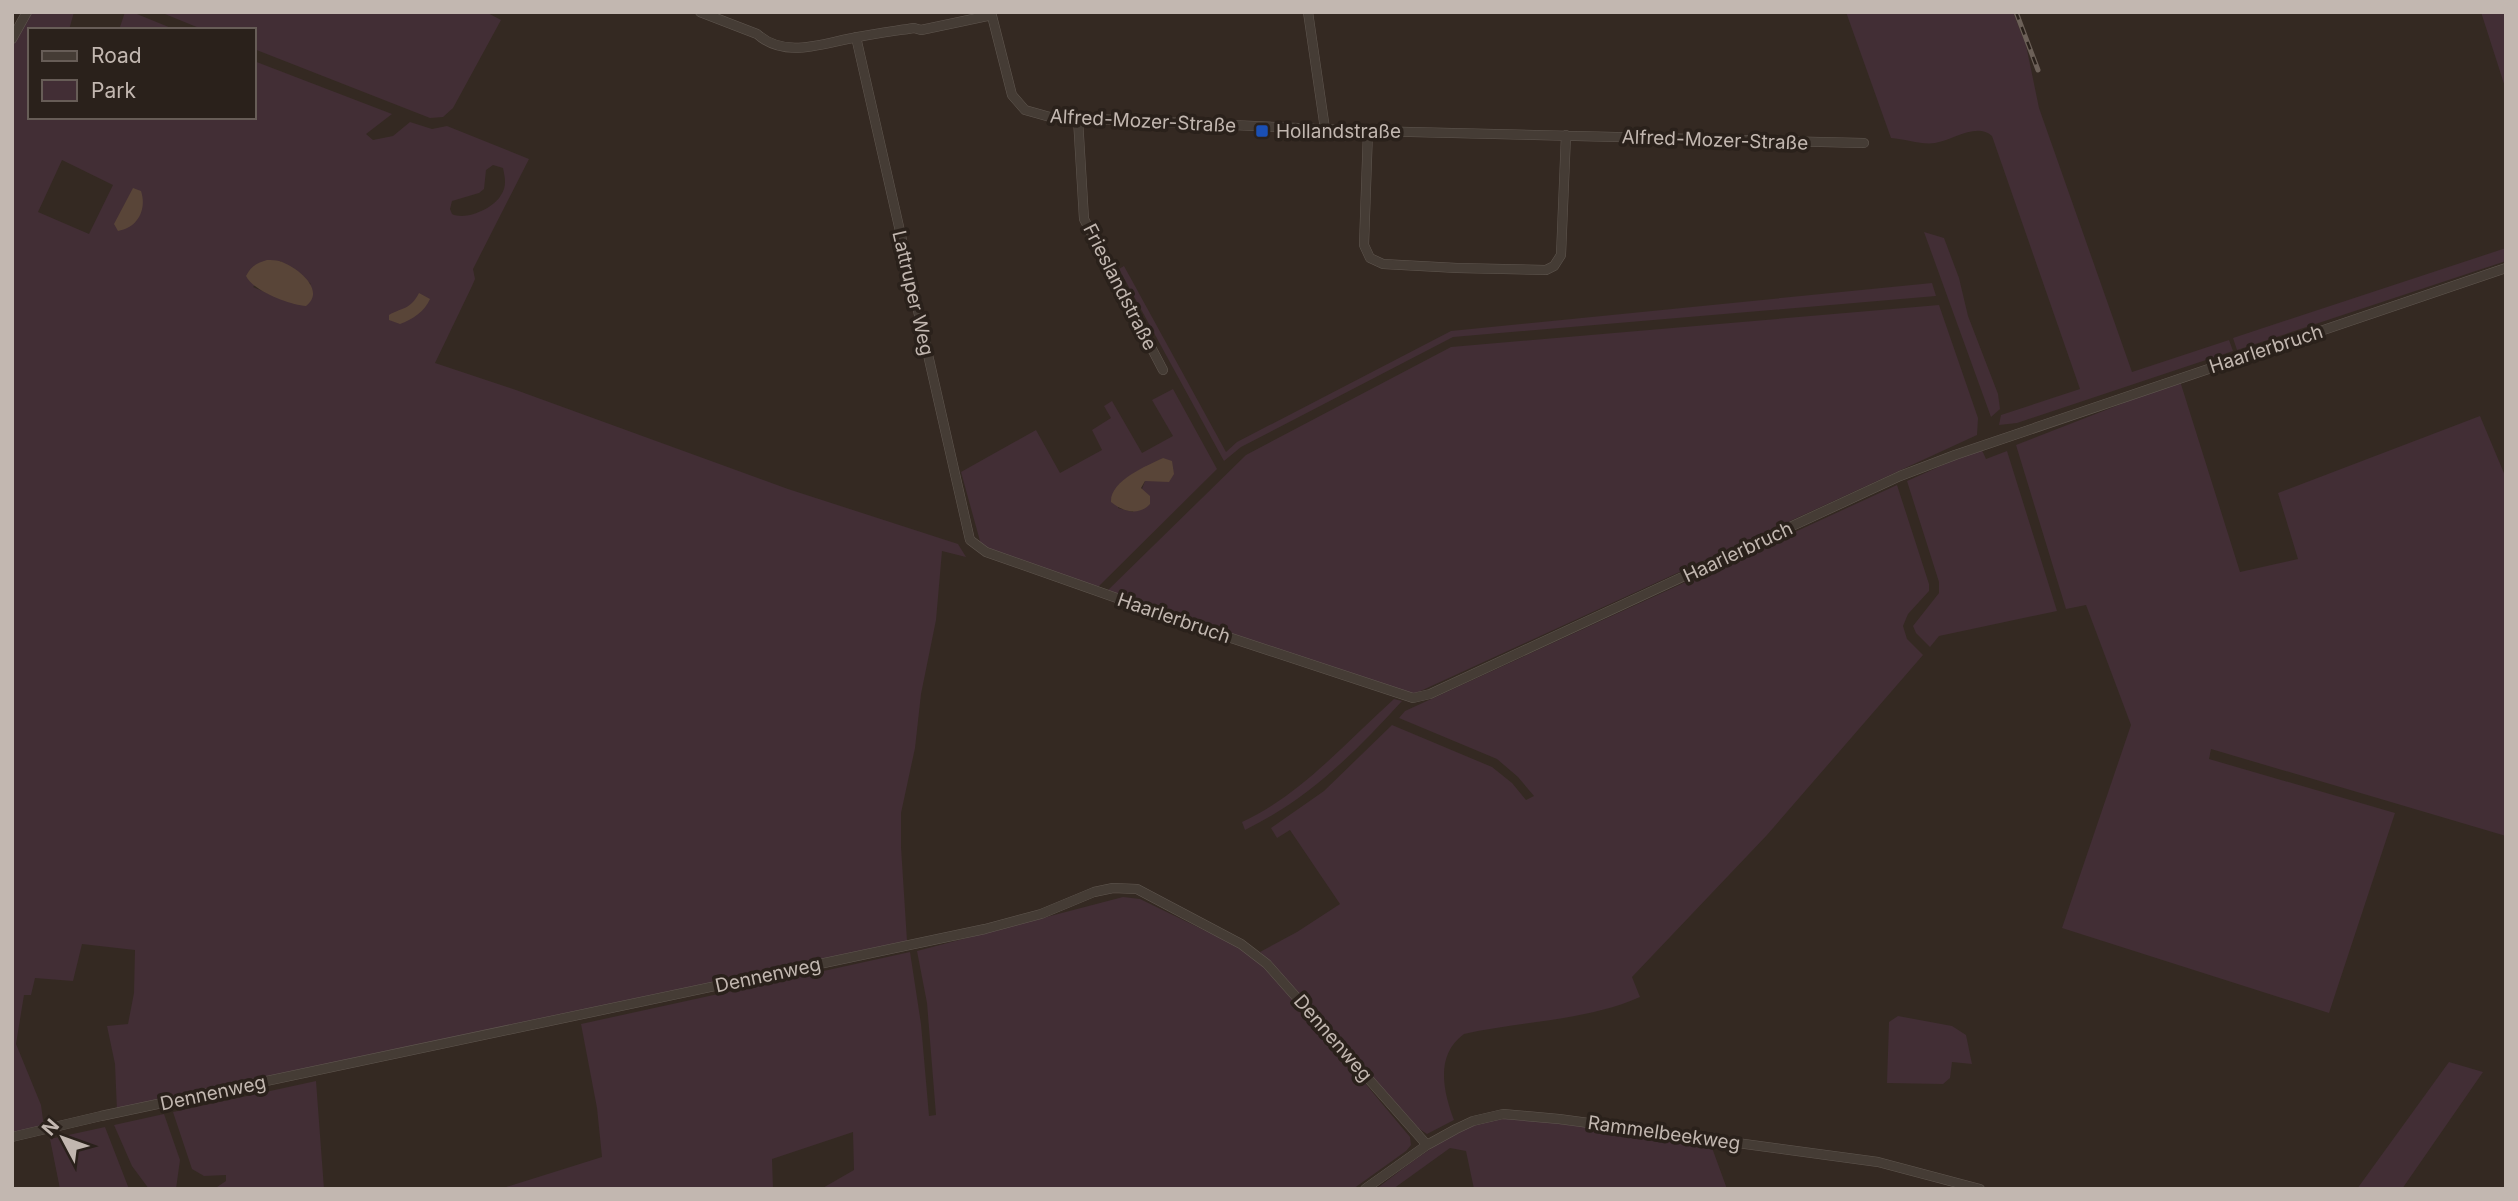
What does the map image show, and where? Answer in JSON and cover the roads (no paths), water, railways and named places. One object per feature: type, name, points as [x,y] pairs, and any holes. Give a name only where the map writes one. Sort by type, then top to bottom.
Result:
[{"type":"street","points":[[12,38],[27,12]]},
{"type":"street","points":[[700,12],[786,47],[818,46],[856,37],[914,28],[921,30],[992,13]]},
{"type":"street","points":[[1308,12],[1325,129]]},
{"type":"street","name":"Alfred-Mozer-Straße","points":[[992,13],[1008,84],[1017,103],[1025,110],[1038,115],[1368,131],[1864,143]]},
{"type":"street","name":"Lattruper Weg","points":[[856,37],[958,495],[968,535],[976,546]]},
{"type":"street","name":"Frieslandstraße","points":[[1078,119],[1084,219],[1163,370]]},
{"type":"street","points":[[1368,131],[1364,245],[1370,258],[1383,264],[1480,269],[1546,270],[1554,266],[1561,255],[1566,135]]},
{"type":"street","name":"Haarlerbruch","points":[[976,546],[986,552],[1216,633],[1404,696],[1422,697],[1922,468],[1994,440],[2506,268]]},
{"type":"street","name":"Dennenweg","points":[[12,1137],[985,929],[1041,914],[1094,892],[1113,888],[1144,891],[1241,944],[1267,964],[1427,1145]]},
{"type":"street","name":"Rammelbeekweg","points":[[1365,1189],[1427,1145],[1473,1121],[1503,1114],[1559,1119],[1878,1162],[1980,1189]]},
{"type":"railway","points":[[2016,12],[2038,70]]},
{"type":"place","name":"Hollandstraße","points":[[1262,131]]}]
